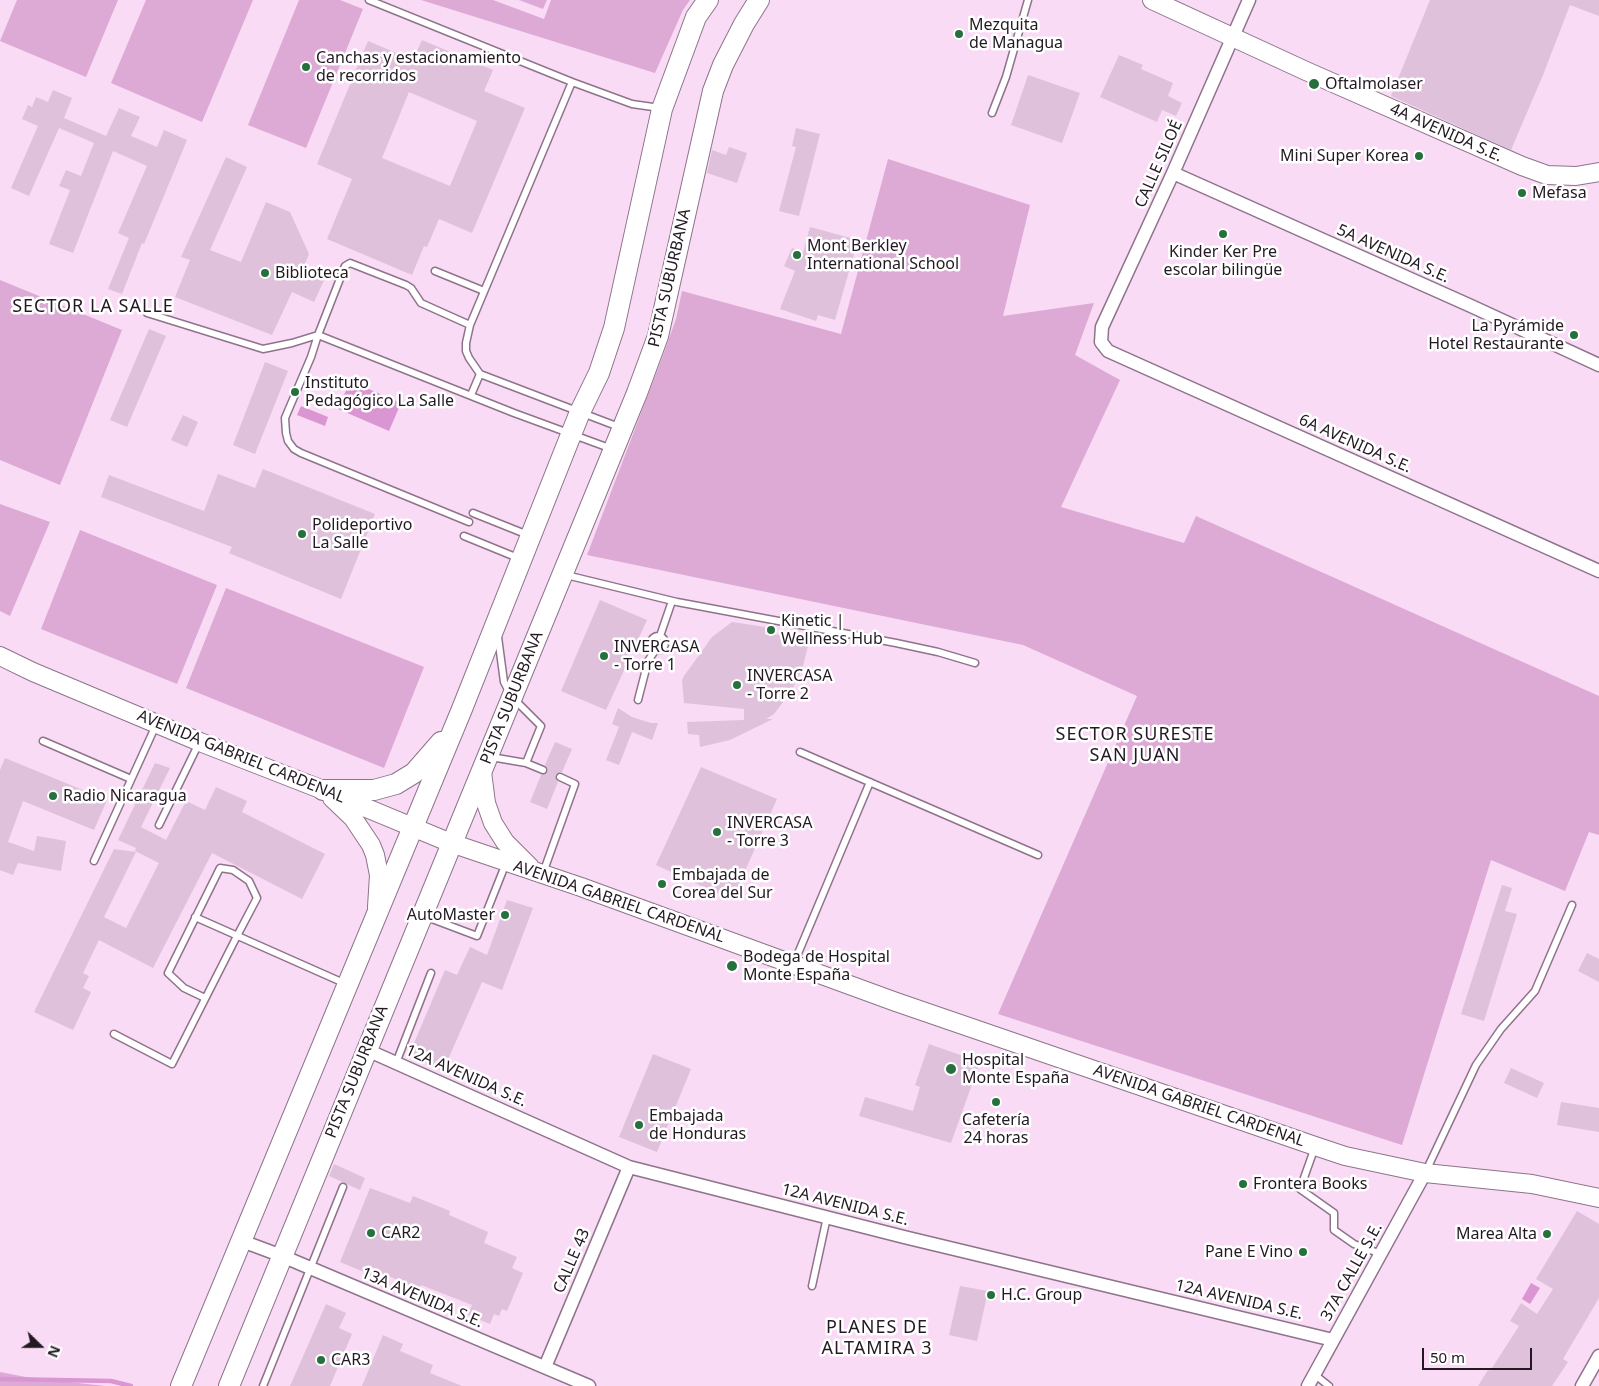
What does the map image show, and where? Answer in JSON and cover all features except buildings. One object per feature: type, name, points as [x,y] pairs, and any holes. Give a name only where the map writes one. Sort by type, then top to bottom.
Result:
[{"type":"main road","points":[[182,1386],[462,709],[580,412],[598,373],[614,328],[662,109],[696,18],[708,0]]},
{"type":"main road","name":"PISTA SUBURBANA","points":[[229,1386],[623,428],[658,336],[713,91],[723,65],[759,0]]},
{"type":"main road","points":[[323,790],[374,790],[391,786],[405,779],[422,766],[462,709]]},
{"type":"street","name":"4A AVENIDA S.E.","points":[[1152,0],[1306,71],[1522,166],[1547,175],[1576,176],[1599,172]]},
{"type":"street","name":"CALLE SILOÉ","points":[[1101,342],[1102,327],[1173,173],[1249,0]]},
{"type":"street","name":"5A AVENIDA S.E.","points":[[1173,173],[1599,365]]},
{"type":"street","name":"6A AVENIDA S.E.","points":[[1101,342],[1108,351],[1599,571]]},
{"type":"street","name":"AVENIDA GABRIEL CARDENAL","points":[[0,656],[156,724],[451,843],[581,886],[905,1005],[1315,1146],[1345,1156],[1425,1173],[1532,1184],[1599,1198]]},
{"type":"street","points":[[485,764],[486,804],[493,823],[512,851],[538,873]]},
{"type":"street","points":[[323,790],[361,828],[375,855],[379,884],[373,923]]},
{"type":"street","name":"12A AVENIDA S.E.","points":[[366,1050],[629,1167],[1333,1340]]},
{"type":"street","name":"CALLE 43","points":[[545,1367],[629,1167]]},
{"type":"street","name":"37A CALLE S.E.","points":[[1308,1386],[1425,1173]]},
{"type":"street","name":"13A AVENIDA S.E.","points":[[242,1241],[282,1256],[590,1386]]},
{"type":"street","points":[[1582,1386],[1599,1356]]},
{"type":"lane","points":[[369,0],[572,82],[632,104],[662,109]]},
{"type":"lane","points":[[992,113],[1006,77],[1028,0]]},
{"type":"lane","points":[[572,82],[470,324],[466,351],[480,374],[623,428]]},
{"type":"lane","points":[[469,522],[301,454],[288,441],[285,418],[346,266],[350,263],[406,285],[411,288],[421,303],[470,324]]},
{"type":"lane","points":[[435,271],[484,291]]},
{"type":"lane","points":[[147,313],[263,349],[318,335],[514,413],[614,450]]},
{"type":"lane","points":[[471,395],[480,374]]},
{"type":"lane","points":[[473,513],[531,537]]},
{"type":"lane","points":[[464,536],[522,560]]},
{"type":"lane","points":[[562,574],[672,601],[896,643],[938,652],[975,663]]},
{"type":"lane","points":[[638,700],[648,661],[656,649],[661,649],[665,644],[664,639],[660,636],[672,601]]},
{"type":"lane","points":[[498,618],[498,644],[504,682],[512,697],[542,726],[526,763]]},
{"type":"lane","points":[[94,861],[156,724]]},
{"type":"lane","points":[[43,741],[131,779]]},
{"type":"lane","points":[[159,825],[200,742]]},
{"type":"lane","points":[[800,752],[1038,854]]},
{"type":"lane","points":[[485,764],[526,763],[543,770]]},
{"type":"lane","points":[[538,873],[576,784],[560,777]]},
{"type":"lane","points":[[794,964],[870,782]]},
{"type":"lane","points":[[422,915],[477,936],[506,862]]},
{"type":"lane","points":[[114,1034],[172,1064],[257,898],[250,881],[233,870],[220,868],[168,973],[184,988],[205,998]]},
{"type":"lane","points":[[1425,1173],[1476,1065],[1501,1029],[1535,991],[1572,905]]},
{"type":"lane","points":[[195,917],[348,984]]},
{"type":"lane","points":[[396,1063],[431,973]]},
{"type":"lane","points":[[1315,1146],[1300,1189],[1334,1213],[1334,1230],[1354,1244],[1381,1254]]},
{"type":"lane","points":[[262,1386],[343,1186]]},
{"type":"lane","points":[[812,1286],[827,1217]]},
{"type":"lane","points":[[1314,1374],[1329,1386]]},
{"type":"shaded area","points":[[17,0],[118,0],[86,77],[0,41]]},
{"type":"shaded area","points":[[146,0],[253,0],[202,122],[111,83]]},
{"type":"shaded area","name":"Canchas y estacionamiento de recorridos","points":[[299,0],[340,0],[363,9],[306,148],[248,125]]},
{"type":"shaded area","points":[[421,0],[493,0],[544,19],[551,0],[690,0],[683,10],[655,73]]},
{"type":"shaded area","points":[[519,0],[547,0],[543,9]]},
{"type":"shaded area","points":[[888,159],[1030,205],[1003,316],[1094,303],[1075,355],[1120,380],[1061,507],[1184,543],[1196,516],[1599,696],[1599,835],[1589,832],[1565,891],[1491,860],[1402,1145],[998,1014],[1137,696],[1023,645],[587,555],[662,358],[676,319],[682,291],[841,334]]},
{"type":"shaded area","points":[[0,280],[122,330],[60,485],[0,460]]},
{"type":"shaded area","points":[[350,381],[401,403],[389,431],[338,409]]},
{"type":"shaded area","points":[[301,406],[328,417],[325,426],[297,415]]},
{"type":"shaded area","points":[[0,504],[50,522],[10,616],[0,611]]},
{"type":"shaded area","points":[[80,530],[217,585],[177,684],[41,629]]},
{"type":"shaded area","points":[[226,588],[424,667],[384,768],[186,688]]},
{"type":"shaded area","points":[[1531,1283],[1540,1288],[1530,1304],[1522,1299]]},
{"type":"shaded area","points":[[0,1372],[26,1377],[105,1386],[0,1386]]},
{"type":"waterway","points":[[0,1379],[111,1381],[131,1386]]},
{"type":"place","name":"Mezquita de Managua","points":[[959,34]]},
{"type":"place","name":"Canchas y estacionamiento de recorridos","points":[[306,67]]},
{"type":"place","name":"Oftalmolaser","points":[[1314,84]]},
{"type":"place","name":"Mini Super Korea","points":[[1419,156]]},
{"type":"place","name":"Mefasa","points":[[1522,193]]},
{"type":"place","name":"Kinder Ker Pre escolar bilingüe","points":[[1223,234]]},
{"type":"place","name":"Mont Berkley International School","points":[[797,255]]},
{"type":"place","name":"Biblioteca","points":[[265,273]]},
{"type":"place","name":"La Pyrámide Hotel Restaurante","points":[[1574,335]]},
{"type":"place","name":"Instituto Pedagógico La Salle","points":[[295,392]]},
{"type":"place","name":"Polideportivo La Salle","points":[[302,534]]},
{"type":"place","name":"Kinetic | Wellness Hub","points":[[771,630]]},
{"type":"place","name":"INVERCASA - Torre 1","points":[[604,656]]},
{"type":"place","name":"INVERCASA - Torre 2","points":[[737,685]]},
{"type":"place","name":"Radio Nicaragua","points":[[53,796]]},
{"type":"place","name":"INVERCASA - Torre 3","points":[[717,832]]},
{"type":"place","name":"Embajada de Corea del Sur","points":[[662,884]]},
{"type":"place","name":"AutoMaster","points":[[505,915]]},
{"type":"place","name":"Bodega de Hospital Monte España","points":[[732,966]]},
{"type":"place","name":"Hospital Monte España","points":[[951,1069]]},
{"type":"place","name":"Cafetería 24 horas","points":[[996,1102]]},
{"type":"place","name":"Embajada de Honduras","points":[[639,1125]]},
{"type":"place","name":"Frontera Books","points":[[1243,1184]]},
{"type":"place","name":"CAR2","points":[[371,1233]]},
{"type":"place","name":"Marea Alta","points":[[1547,1234]]},
{"type":"place","name":"Pane E Vino","points":[[1303,1252]]},
{"type":"place","name":"H.C. Group","points":[[991,1295]]},
{"type":"place","name":"CAR3","points":[[321,1360]]},
{"type":"district","name":"SECTOR LA SALLE","points":[[93,307]]},
{"type":"district","name":"SECTOR SURESTE SAN JUAN","points":[[1135,745]]},
{"type":"district","name":"PLANES DE ALTAMIRA 3","points":[[877,1338]]}]
